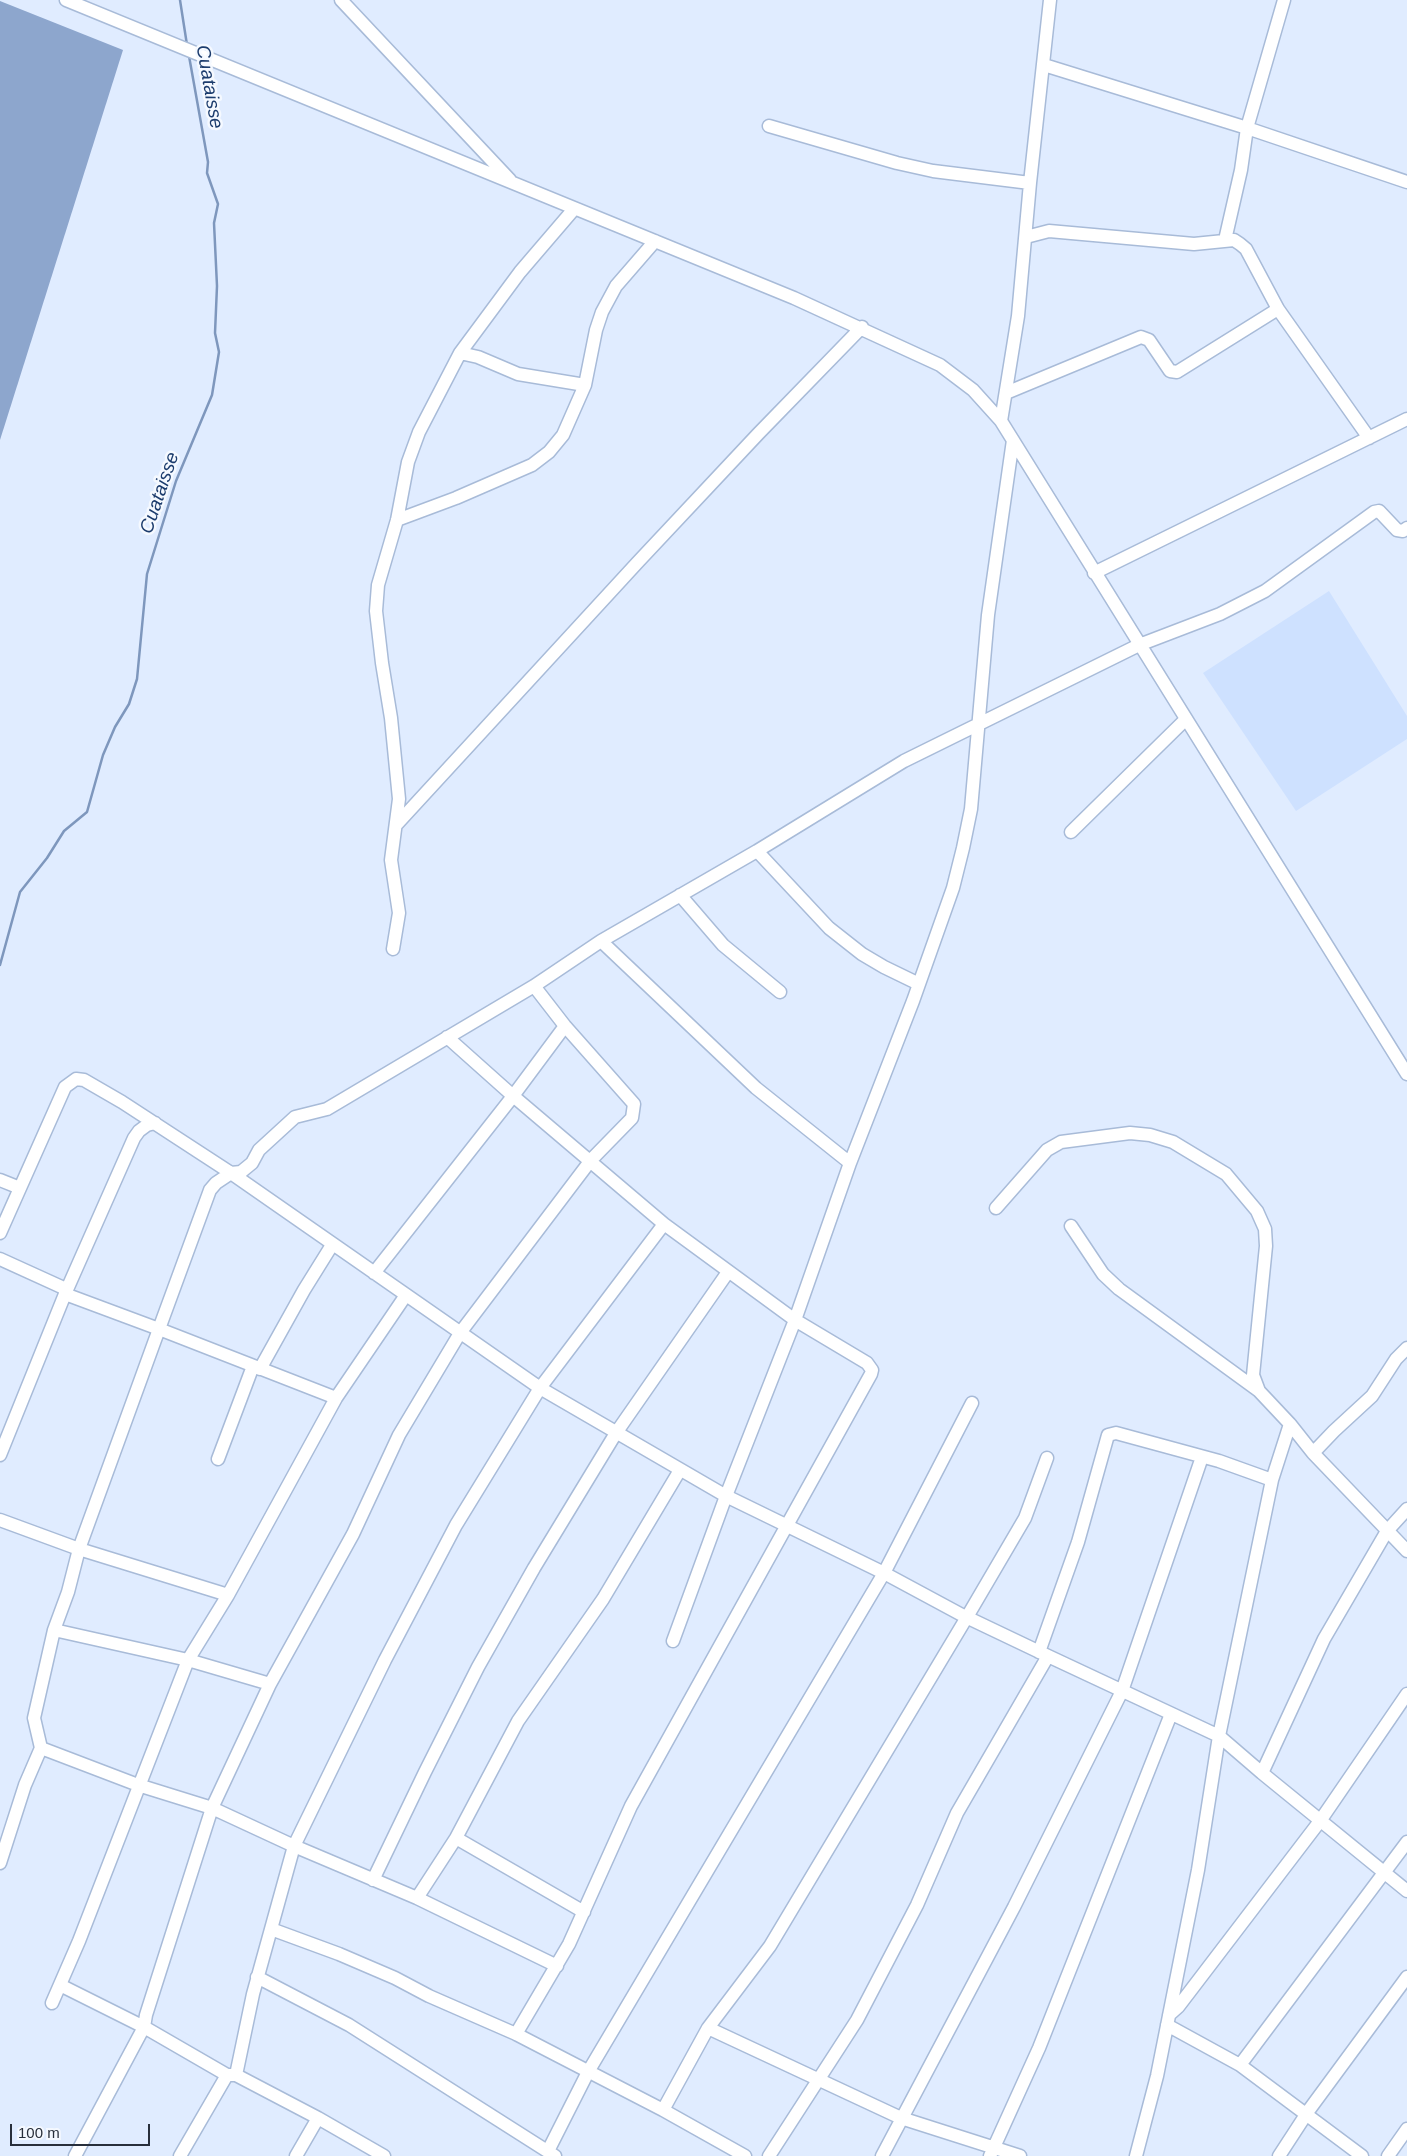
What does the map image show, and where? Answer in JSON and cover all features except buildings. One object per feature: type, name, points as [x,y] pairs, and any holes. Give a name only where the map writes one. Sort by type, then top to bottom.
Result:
[{"type":"street","points":[[66,0],[862,327],[940,365],[973,390],[1001,421],[1185,720],[1406,1069]]},
{"type":"street","points":[[342,0],[514,184]]},
{"type":"street","points":[[1001,421],[1018,316],[1050,0]]},
{"type":"street","points":[[1225,240],[1241,170],[1247,128],[1284,0]]},
{"type":"street","points":[[1044,65],[1247,128],[1407,182]]},
{"type":"street","points":[[769,126],[897,163],[933,171],[1030,183]]},
{"type":"street","points":[[393,949],[399,913],[391,860],[399,799],[376,611],[378,585],[397,520],[408,462],[420,432],[460,353],[520,272],[574,209]]},
{"type":"street","points":[[1026,237],[1049,231],[1194,244],[1234,240],[1246,249],[1278,309],[1369,438]]},
{"type":"street","points":[[397,520],[532,465],[549,452],[563,435],[585,385],[596,330],[602,312],[616,286],[655,241]]},
{"type":"street","points":[[1006,393],[1142,337],[1150,340],[1170,371],[1177,372],[1278,309]]},
{"type":"street","points":[[397,824],[758,434],[862,327]]},
{"type":"street","points":[[460,353],[478,357],[518,374],[585,385]]},
{"type":"street","points":[[1094,572],[1407,419]]},
{"type":"street","points":[[673,1641],[726,1496],[795,1320],[850,1164],[919,984],[952,888],[971,809],[988,615],[1013,440]]},
{"type":"street","points":[[0,1863],[25,1785],[42,1748],[34,1718],[54,1630],[68,1592],[79,1548],[210,1190],[222,1178],[241,1172],[247,1167],[259,1150],[295,1117],[327,1109],[534,986],[601,941],[757,851],[904,761],[1139,645],[1220,614],[1265,591],[1374,512],[1379,511],[1397,530],[1403,531],[1407,528]]},
{"type":"street","points":[[1071,832],[1185,720]]},
{"type":"street","points":[[757,851],[829,928],[862,954],[919,984]]},
{"type":"street","points":[[680,895],[723,945],[780,992]]},
{"type":"street","points":[[601,941],[756,1088],[850,1164]]},
{"type":"street","points":[[75,2156],[144,2027],[146,2015],[212,1808],[270,1684],[353,1534],[399,1435],[460,1333],[591,1160],[629,1122],[634,1113],[634,1104],[565,1026],[534,986]]},
{"type":"street","points":[[374,1273],[513,1096],[565,1026]]},
{"type":"street","points":[[447,1037],[513,1096],[591,1160],[664,1224],[795,1320],[867,1363],[872,1370],[631,1806],[584,1912],[557,1966],[516,2034]]},
{"type":"street","points":[[0,1233],[65,1087],[76,1079],[84,1080],[231,1174],[540,1388],[680,1470],[786,1527],[884,1572],[967,1617],[1219,1736],[1407,1891]]},
{"type":"street","points":[[0,1455],[66,1292],[134,1138],[147,1125],[154,1123]]},
{"type":"street","points":[[996,1208],[1047,1150],[1061,1142],[1130,1133],[1150,1135],[1173,1142],[1226,1174],[1257,1211],[1264,1229],[1266,1246],[1253,1370],[1254,1380],[1259,1391]]},
{"type":"street","points":[[0,1180],[20,1188]]},
{"type":"street","points":[[180,2156],[232,2075],[294,1846],[385,1660],[456,1525],[540,1388],[664,1224]]},
{"type":"street","points":[[1070,1226],[1102,1274],[1119,1289],[1259,1391],[1313,1452],[1407,1551]]},
{"type":"street","points":[[218,1459],[257,1367],[332,1245]]},
{"type":"street","points":[[0,1259],[66,1292],[336,1398]]},
{"type":"street","points":[[374,1880],[424,1772],[478,1667],[534,1568],[616,1433],[728,1272]]},
{"type":"street","points":[[52,2003],[79,1941],[188,1660],[228,1595],[336,1398],[406,1296]]},
{"type":"street","points":[[1313,1452],[1372,1396],[1396,1358],[1407,1348]]},
{"type":"street","points":[[257,1977],[349,2025],[552,2154],[588,2072],[884,1572],[972,1403]]},
{"type":"street","points":[[1136,2156],[1151,2101],[1168,2020],[1198,1870],[1219,1736],[1272,1480],[1290,1424]]},
{"type":"street","points":[[769,2156],[857,2020],[917,1906],[957,1813],[1044,1654],[1108,1435],[1116,1433],[1219,1461],[1272,1480]]},
{"type":"street","points":[[882,2156],[900,2118],[1014,1907],[1122,1691],[1202,1457]]},
{"type":"street","points":[[663,2110],[708,2028],[770,1946],[967,1617],[1025,1518],[1047,1458]]},
{"type":"street","points":[[417,1898],[456,1838],[518,1721],[603,1599],[680,1470]]},
{"type":"street","points":[[1262,1773],[1324,1639],[1387,1531],[1407,1509]]},
{"type":"street","points":[[0,1520],[79,1548],[228,1595]]},
{"type":"street","points":[[54,1630],[188,1660],[270,1684]]},
{"type":"street","points":[[1168,2020],[1320,1820],[1407,1694]]},
{"type":"street","points":[[992,2151],[1039,2048],[1171,1714]]},
{"type":"street","points":[[42,1748],[138,1785],[212,1808],[294,1846],[417,1898],[557,1966]]},
{"type":"street","points":[[456,1838],[584,1912]]},
{"type":"street","points":[[1240,2064],[1407,1842]]},
{"type":"street","points":[[271,1929],[339,1954],[516,2034],[663,2110],[745,2156]]},
{"type":"street","points":[[1279,2156],[1306,2115],[1407,1977]]},
{"type":"street","points":[[60,1985],[318,2118],[384,2156]]},
{"type":"street","points":[[1168,2020],[1240,2064],[1362,2156]]},
{"type":"street","points":[[708,2028],[900,2118],[992,2151],[1020,2156]]},
{"type":"street","points":[[296,2156],[318,2118]]},
{"type":"street","points":[[1388,2156],[1407,2128]]},
{"type":"shaded area","points":[[0,1],[123,50],[0,440]]},
{"type":"shaded area","points":[[1329,591],[1407,716],[1407,739],[1296,811],[1203,673]]},
{"type":"waterway","name":"Cuataisse","points":[[180,0],[187,45]]},
{"type":"waterway","name":"Cuataisse","points":[[0,965],[20,892],[47,858],[64,831],[87,812],[103,755],[115,727],[129,704],[137,679],[147,574],[176,481],[212,395],[219,352],[215,333],[217,286],[214,223],[218,204],[207,173],[208,162],[189,56]]}]
